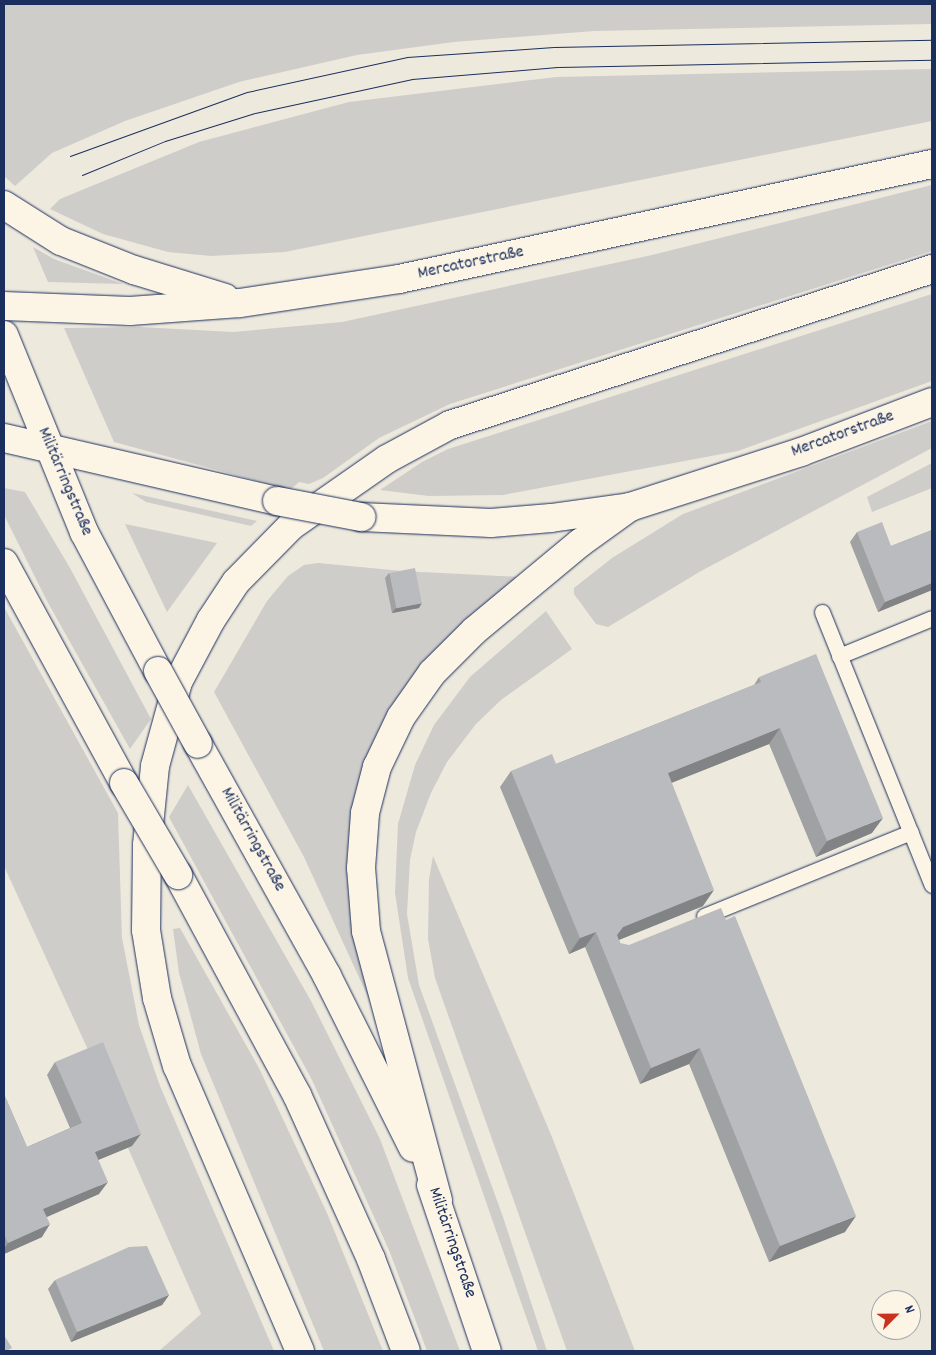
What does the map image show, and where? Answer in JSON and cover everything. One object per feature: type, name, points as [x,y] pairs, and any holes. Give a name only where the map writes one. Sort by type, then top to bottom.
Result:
[{"type":"main road","name":"Mercatorstraße","points":[[4,306],[130,311],[240,303],[399,279],[932,164]]},
{"type":"main road","points":[[4,205],[61,241],[134,270],[240,303]]},
{"type":"main road","points":[[300,1351],[177,1066],[157,998],[146,930],[147,845],[155,766],[178,682],[211,620],[236,582],[291,526],[387,459],[450,424],[932,269]]},
{"type":"main road","name":"Militärringstraße","points":[[4,335],[37,418],[25,442],[66,491],[84,532],[158,671],[327,976],[438,1200],[487,1351]]},
{"type":"main road","points":[[4,386],[37,418],[100,458]]},
{"type":"main road","name":"Mercatorstraße","points":[[25,442],[100,458],[277,501],[361,517],[490,523],[551,518],[630,507],[801,452],[932,402]]},
{"type":"main road","points":[[4,421],[25,442]]},
{"type":"main road","points":[[438,1200],[366,931],[361,868],[364,813],[375,776],[401,717],[432,673],[481,625],[630,507]]},
{"type":"main road","points":[[4,563],[124,782],[178,875],[297,1095],[370,1259],[406,1351]]},
{"type":"lane","points":[[822,612],[932,885]]},
{"type":"lane","points":[[839,656],[932,618]]},
{"type":"lane","points":[[686,923],[911,832]]},
{"type":"shaded area","points":[[4,4],[932,4],[932,24],[594,31],[454,42],[357,55],[239,82],[125,121],[52,153],[15,186],[4,176]]},
{"type":"shaded area","points":[[932,69],[932,121],[285,252],[211,256],[168,252],[103,234],[50,209],[60,199],[199,142],[349,102],[556,77]]},
{"type":"shaded area","points":[[932,185],[932,251],[450,404],[379,438],[323,478],[309,484],[299,482],[290,490],[114,442],[64,328],[140,327],[233,332],[342,322],[652,255]]},
{"type":"shaded area","points":[[33,247],[54,259],[123,284],[48,282]]},
{"type":"shaded area","points":[[932,294],[932,381],[738,451],[503,495],[429,496],[380,490],[422,462],[448,449]]},
{"type":"shaded area","points":[[932,421],[932,448],[701,571],[608,627],[596,624],[574,594],[574,588],[612,558],[683,514]]},
{"type":"shaded area","points":[[932,463],[932,488],[872,512],[867,497]]},
{"type":"shaded area","points":[[4,488],[25,492],[70,568],[151,719],[130,749],[47,601],[4,515]]},
{"type":"shaded area","points":[[132,493],[257,521],[251,526],[146,502]]},
{"type":"shaded area","points":[[125,524],[217,543],[167,612]]},
{"type":"shaded area","points":[[318,563],[402,571],[521,577],[386,716],[363,765],[351,815],[349,860],[373,1008],[304,857],[214,692],[267,601],[288,576],[304,565]]},
{"type":"shaded area","points":[[4,607],[118,813],[122,938],[139,1025],[160,1086],[274,1351],[159,1351],[201,1314],[128,1148],[132,1146],[4,866]]},
{"type":"shaded area","points":[[546,611],[572,649],[501,700],[476,724],[447,762],[431,793],[416,832],[410,860],[407,914],[419,985],[503,1217],[547,1351],[538,1351],[408,978],[395,893],[398,824],[415,765],[434,725],[470,677]]},
{"type":"shaded area","points":[[188,785],[311,1001],[380,1139],[460,1351],[427,1351],[389,1250],[312,1080],[169,817]]},
{"type":"shaded area","points":[[433,856],[552,1137],[635,1351],[567,1351],[435,978],[428,939],[429,879]]},
{"type":"shaded area","points":[[180,928],[259,1068],[327,1213],[383,1351],[324,1351],[201,1054],[179,973],[173,929]]},
{"type":"building","points":[[882,522],[891,546],[932,530],[932,583],[885,602],[857,532]]},
{"type":"building","points":[[415,568],[422,603],[396,608],[389,573]]},
{"type":"building","points":[[816,654],[883,818],[827,841],[780,728],[668,773],[714,890],[623,927],[617,935],[620,943],[629,945],[721,908],[726,920],[735,916],[856,1216],[780,1246],[700,1048],[651,1068],[596,932],[580,938],[511,771],[552,754],[556,764],[761,682],[759,677]]},
{"type":"building","points":[[103,1042],[141,1134],[95,1152],[108,1182],[43,1209],[50,1224],[8,1243],[4,1234],[4,1094],[27,1147],[82,1123],[55,1062]]},
{"type":"building","points":[[147,1246],[169,1295],[77,1332],[55,1280],[129,1247]]},
{"type":"building","points":[[4,1335],[12,1348],[6,1351],[4,1351]]},
{"type":"tram line","points":[[70,156],[247,92],[407,57],[554,47],[932,40]]},
{"type":"tram line","points":[[82,175],[165,141],[255,113],[412,79],[558,67],[932,60]]}]
